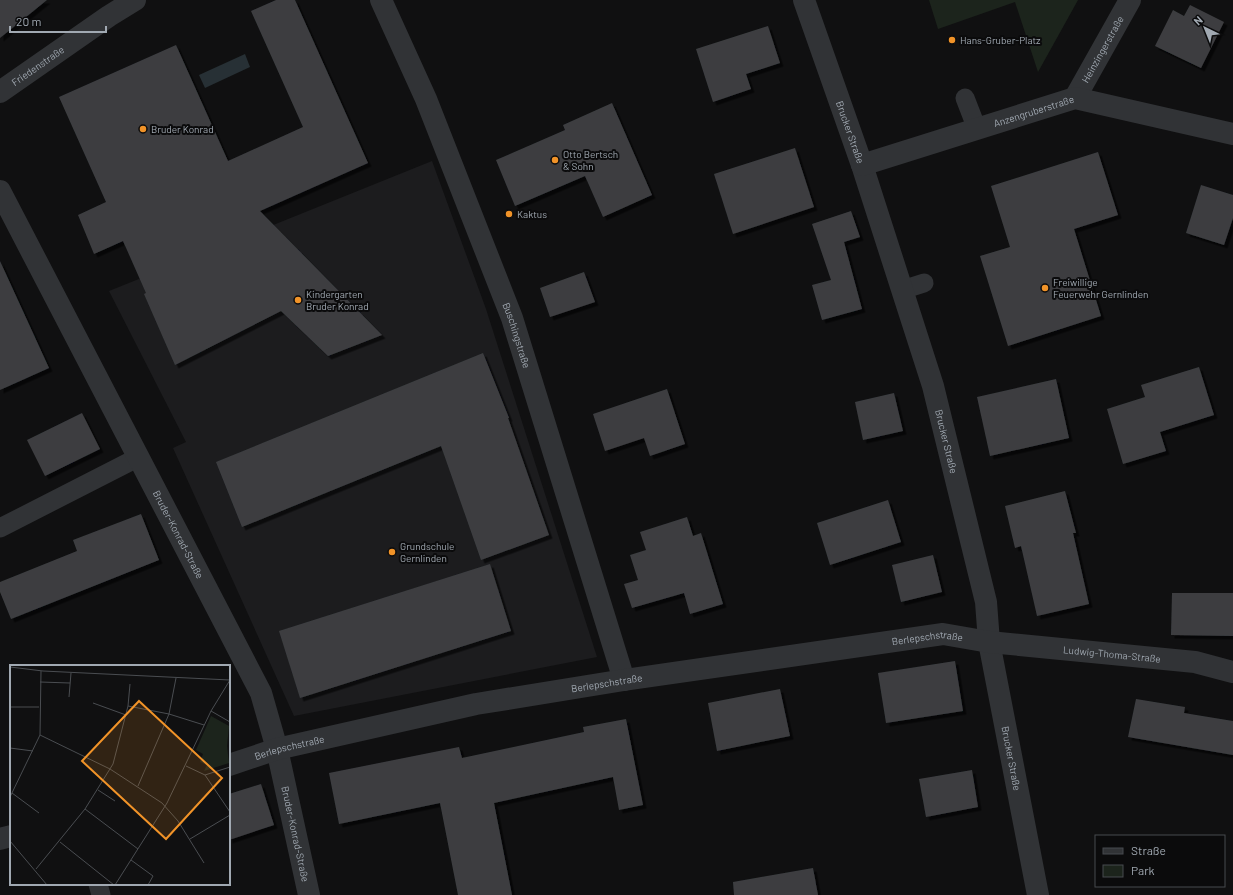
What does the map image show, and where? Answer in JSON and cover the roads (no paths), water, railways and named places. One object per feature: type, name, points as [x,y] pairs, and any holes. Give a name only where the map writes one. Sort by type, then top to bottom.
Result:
[{"type":"street","name":"Friedenstraße","points":[[0,92],[109,16],[135,0]]},
{"type":"street","name":"Buschingstraße","points":[[381,0],[426,99],[512,318],[624,680]]},
{"type":"street","name":"Brucker Straße","points":[[804,0],[862,165],[933,386],[986,602],[989,642],[1038,895]]},
{"type":"street","name":"Heinzingerstraße","points":[[1075,98],[1130,0]]},
{"type":"street","name":"Anzengruberstraße","points":[[862,165],[1075,98],[1233,134]]},
{"type":"street","name":"Bruder-Konrad-Straße","points":[[3,202],[139,457],[261,693],[277,749],[309,895]]},
{"type":"street","name":"Berlepschstraße","points":[[230,765],[277,749],[476,704],[624,680],[943,634],[989,642]]},
{"type":"street","name":"Ludwig-Thoma-Straße","points":[[989,642],[1195,662],[1233,672]]},
{"type":"street","points":[[0,840],[10,836]]},
{"type":"lane","points":[[965,98],[977,129]]},
{"type":"lane","points":[[902,290],[924,283]]},
{"type":"lane","points":[[0,528],[139,457]]},
{"type":"lane","points":[[98,885],[101,895]]},
{"type":"place","name":"Hans-Gruber-Platz","points":[[952,40]]},
{"type":"place","name":"Bruder Konrad","points":[[143,129]]},
{"type":"place","name":"Otto Bertsch & Sohn","points":[[555,160]]},
{"type":"place","name":"Kaktus","points":[[509,214]]},
{"type":"place","name":"Freiwillige Feuerwehr Gernlinden","points":[[1045,288]]},
{"type":"place","name":"Kindergarten Bruder Konrad","points":[[298,300]]},
{"type":"place","name":"Grundschule Gernlinden","points":[[392,552]]}]
